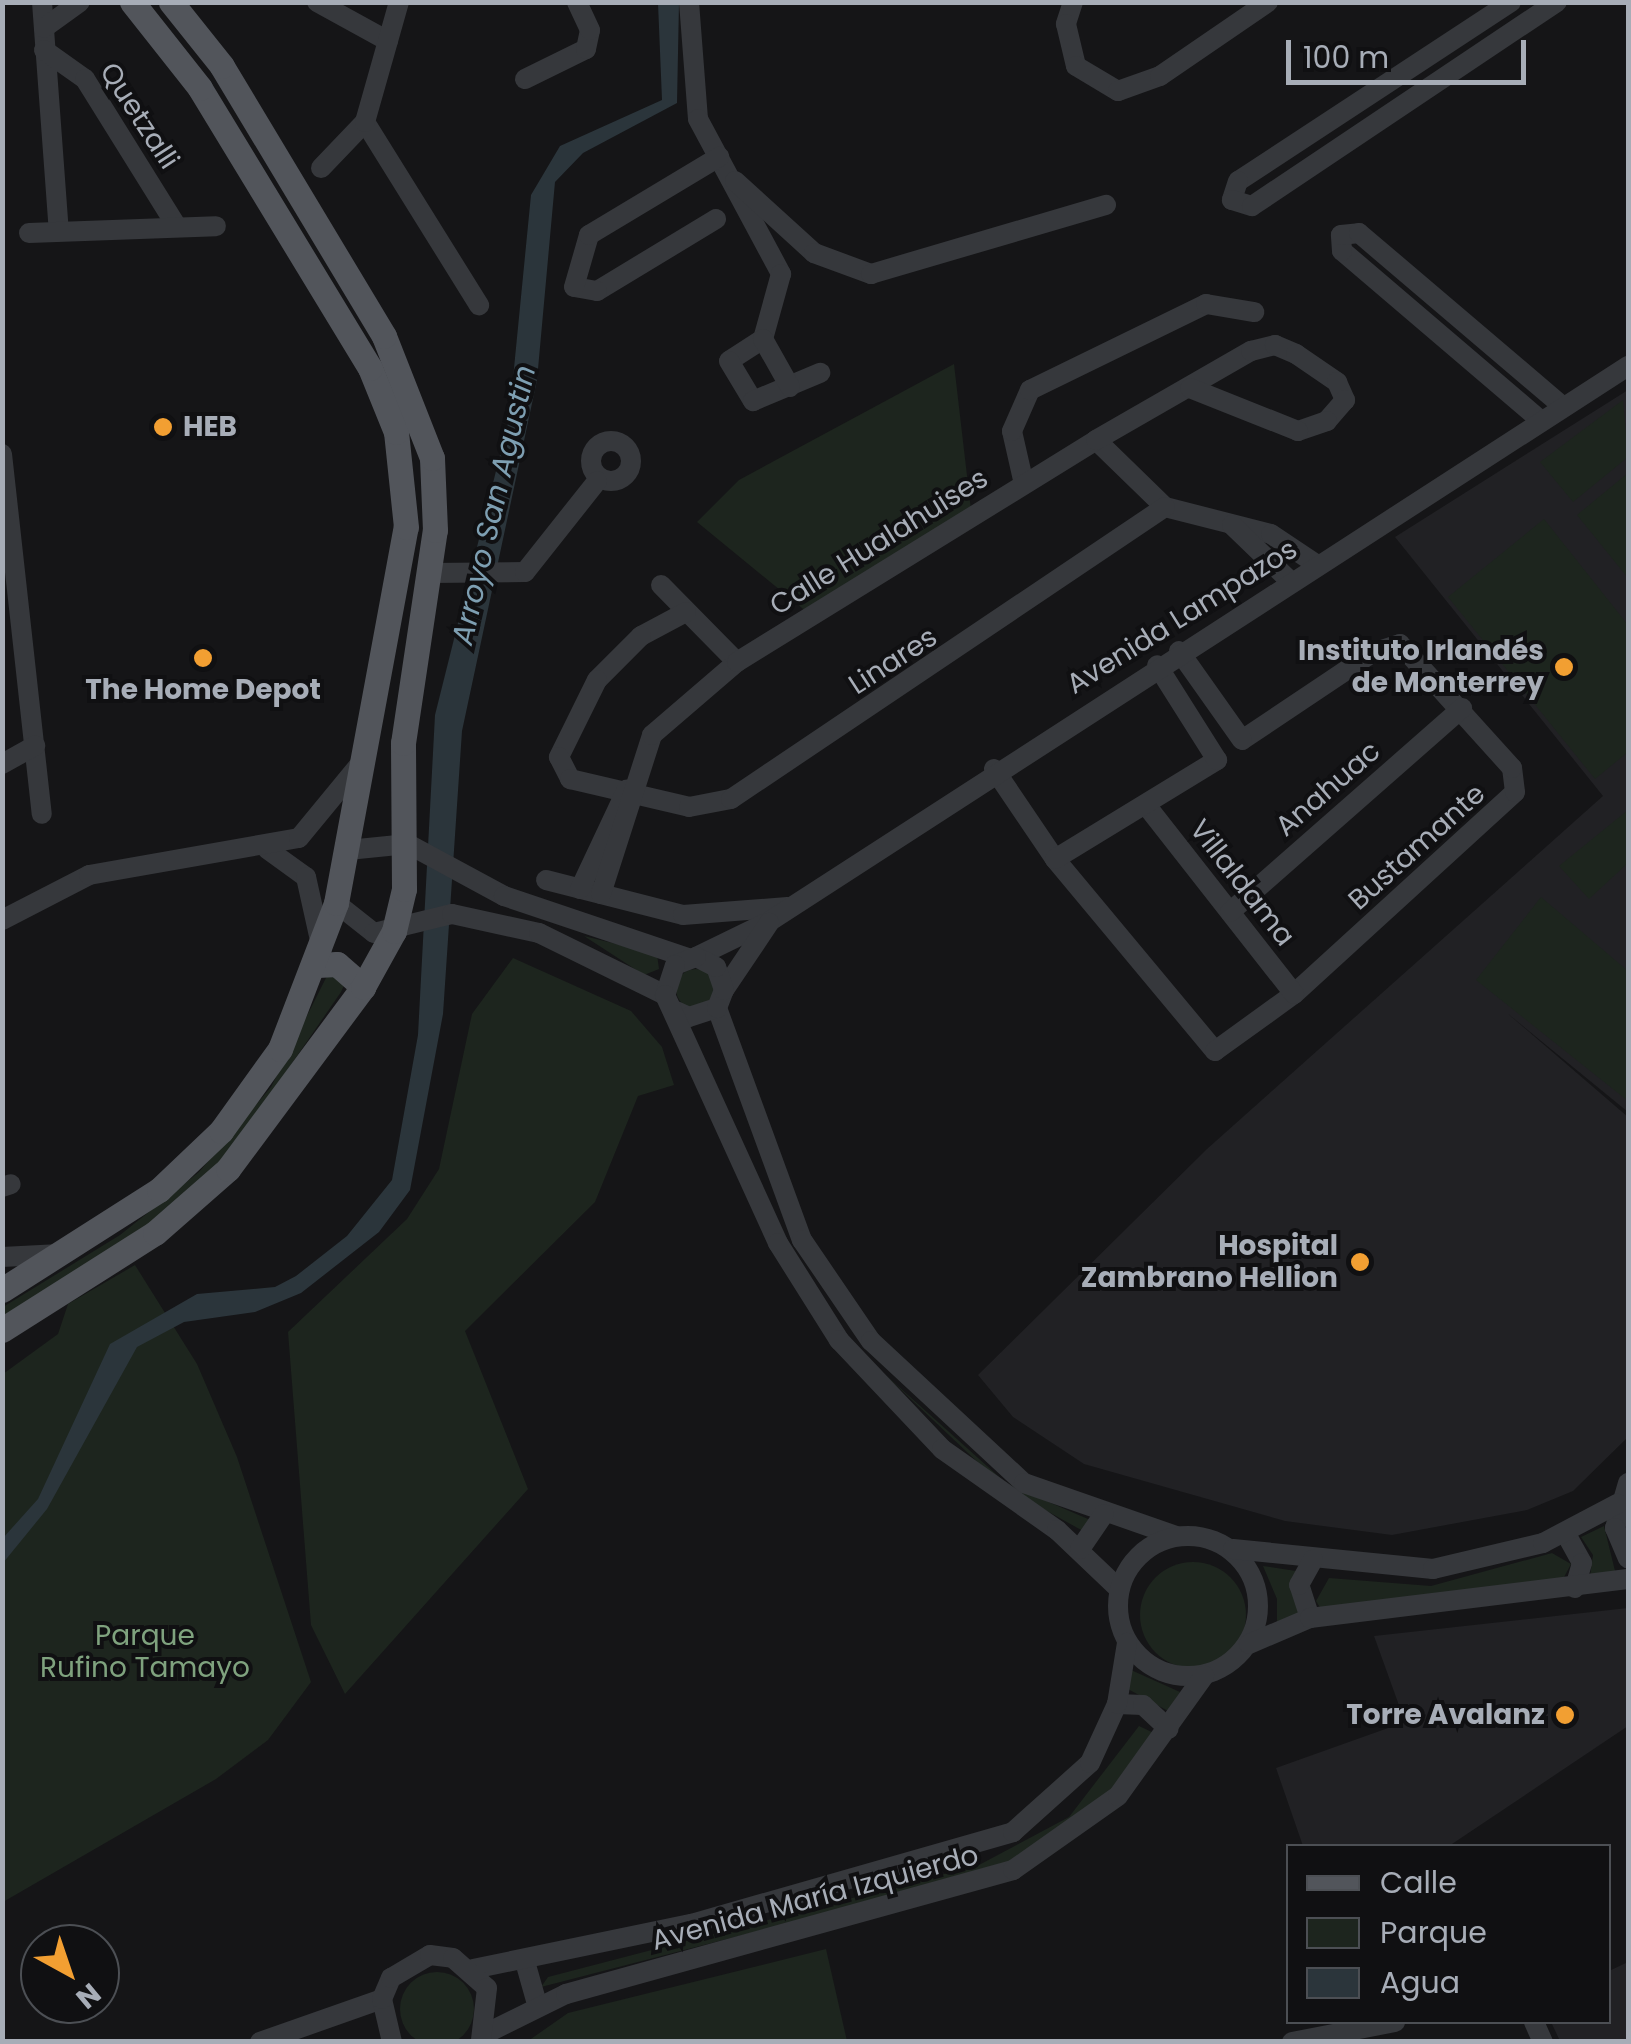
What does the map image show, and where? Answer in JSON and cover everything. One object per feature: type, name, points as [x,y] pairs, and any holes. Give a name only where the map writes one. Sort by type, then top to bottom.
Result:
[{"type":"main road","points":[[2,1290],[135,1210],[220,1132],[280,1048],[320,958],[336,903],[406,527],[396,432],[370,368],[223,124],[132,2]]},
{"type":"main road","points":[[2,1330],[203,1193],[268,1122],[363,987],[394,932],[408,844],[402,789],[430,573],[432,458],[410,384],[248,108],[171,2]]},
{"type":"main road","points":[[223,124],[248,108]]},
{"type":"main road","points":[[358,788],[378,796],[402,789]]},
{"type":"main road","points":[[320,958],[337,964],[363,987]]},
{"type":"street","points":[[42,2],[60,231]]},
{"type":"street","points":[[44,28],[80,2]]},
{"type":"street","points":[[318,2],[388,41]]},
{"type":"street","points":[[321,168],[365,122],[400,2]]},
{"type":"street","points":[[525,80],[586,49],[590,30],[576,2]]},
{"type":"street","points":[[689,2],[693,93],[719,158],[736,181],[781,274],[763,339],[790,387]]},
{"type":"street","points":[[1072,2],[1066,24],[1076,66],[1118,90],[1160,76],[1268,2]]},
{"type":"street","points":[[1511,2],[1238,181],[1232,200],[1252,206],[1557,2]]},
{"type":"street","name":"Quetzalli","points":[[44,50],[86,79],[176,225]]},
{"type":"street","points":[[1408,71],[1422,90]]},
{"type":"street","points":[[365,122],[479,305]]},
{"type":"street","points":[[716,219],[597,291],[574,287],[590,235],[719,158]]},
{"type":"street","points":[[736,181],[814,253],[872,274],[1106,206]]},
{"type":"street","points":[[28,233],[216,226]]},
{"type":"street","points":[[1540,419],[1342,251],[1341,234],[1359,233],[1561,406]]},
{"type":"street","points":[[1024,484],[1012,431],[1030,390],[1206,304],[1254,312]]},
{"type":"street","points":[[1429,325],[1446,307]]},
{"type":"street","points":[[763,339],[732,356],[731,369],[757,402],[820,373]]},
{"type":"street","name":"Calle Hualahuises","points":[[580,889],[659,725],[737,662],[1096,440],[1190,388],[1274,346],[1328,374],[1345,400],[1327,421],[1298,431],[1190,388]]},
{"type":"street","name":"Avenida Lampazos","points":[[692,958],[770,922],[994,768],[1628,366]]},
{"type":"street","points":[[1096,440],[1164,507],[1271,534],[1316,564]]},
{"type":"street","points":[[2,454],[42,814]]},
{"type":"street","points":[[430,573],[508,575],[533,565],[597,481]]},
{"type":"street","name":"Linares","points":[[686,612],[611,663],[559,757],[570,779],[702,808],[732,799],[1164,507]]},
{"type":"street","points":[[1232,526],[1290,581]]},
{"type":"street","points":[[661,585],[737,662]]},
{"type":"street","points":[[2,642],[24,630]]},
{"type":"street","name":"Bustamante","points":[[994,768],[1054,860],[1206,1048],[1230,1047],[1294,994],[1515,792],[1512,768],[1462,708],[1417,656],[1391,644],[1242,740],[1179,652]]},
{"type":"street","points":[[1054,860],[1217,760],[1157,665]]},
{"type":"street","name":"Anahuac","points":[[1230,912],[1462,708]]},
{"type":"street","points":[[2,764],[35,746]]},
{"type":"street","points":[[2,920],[89,875],[267,849],[312,831],[366,757]]},
{"type":"street","name":"Calle Hualahuises","points":[[601,894],[629,792]]},
{"type":"street","name":"Villaldama","points":[[1146,805],[1294,994]]},
{"type":"street","points":[[348,850],[408,844],[504,896],[716,966],[720,999],[778,1190],[848,1313],[1000,1466],[1104,1514],[1232,1550],[1433,1569],[1566,1534],[1617,1504],[1628,1482]]},
{"type":"street","points":[[267,849],[306,877],[320,958]]},
{"type":"street","points":[[546,880],[683,915],[790,907]]},
{"type":"street","points":[[336,903],[363,930],[394,932],[444,914],[491,920],[579,948],[689,1018],[720,999]]},
{"type":"street","name":"Avenida Lampazos","points":[[720,999],[770,922]]},
{"type":"street","points":[[692,958],[668,973],[671,1004],[778,1243],[839,1340],[954,1459],[1080,1548],[1119,1589],[1127,1642],[1164,1673],[1204,1676],[1249,1644],[1310,1618],[1628,1579]]},
{"type":"street","points":[[2,1256],[67,1254]]},
{"type":"street","points":[[1617,1504],[1628,1558]]},
{"type":"street","points":[[1080,1548],[1104,1514]]},
{"type":"street","points":[[1566,1534],[1582,1563],[1575,1588]]},
{"type":"street","points":[[1119,1589],[1140,1555],[1176,1536]]},
{"type":"street","points":[[1232,1550],[1255,1589],[1249,1644]]},
{"type":"street","points":[[1310,1618],[1299,1585],[1313,1560]]},
{"type":"street","name":"Avenida María Izquierdo","points":[[382,2000],[408,1962],[442,1956],[473,1969],[526,1965],[980,1847],[1075,1784],[1116,1704],[1127,1642]]},
{"type":"street","name":"Avenida María Izquierdo","points":[[482,2038],[538,2004],[990,1880],[1085,1825],[1169,1730],[1204,1676]]},
{"type":"street","points":[[1116,1704],[1142,1705],[1169,1730]]},
{"type":"street","points":[[526,1965],[538,2004]]},
{"type":"street","points":[[473,1969],[489,2000],[482,2038]]},
{"type":"street","points":[[260,2042],[382,2000],[392,2042]]},
{"type":"street","points":[[1292,2042],[1386,2024]]},
{"type":"shaded area","name":"Hospital Zambrano Hellion","points":[[1628,390],[1628,1112],[1507,1013],[1628,1117],[1628,1437],[1573,1491],[1527,1510],[1392,1535],[1285,1521],[1084,1464],[1013,1417],[978,1375],[1207,1149],[1603,796],[1395,537]]},
{"type":"shaded area","name":"Torre Avalanz","points":[[1628,1608],[1628,1726],[1452,1844],[1302,1844],[1276,1768],[1405,1722],[1374,1636]]},
{"type":"shaded area","points":[[1628,1962],[1628,2041],[1560,2041],[1552,2024],[1611,2024],[1611,1970]]},
{"type":"green space","points":[[954,364],[971,510],[808,613],[697,522],[739,480]]},
{"type":"green space","points":[[1623,400],[1628,457],[1573,502],[1540,462]]},
{"type":"green space","points":[[1628,473],[1628,578],[1577,515]]},
{"type":"green space","points":[[1544,519],[1628,625],[1628,752],[1595,779],[1448,597]]},
{"type":"green space","points":[[1628,810],[1628,863],[1589,899],[1559,866]]},
{"type":"green space","points":[[1541,897],[1628,971],[1628,1101],[1476,980]]},
{"type":"green space","points":[[584,936],[657,954],[659,969],[644,975]]},
{"type":"green space","points":[[513,958],[631,1011],[662,1047],[674,1085],[638,1096],[595,1202],[465,1331],[528,1489],[345,1694],[311,1625],[288,1332],[407,1219],[439,1169],[472,1014]]},
{"type":"green space","points":[[696,969],[710,975],[716,989],[710,1003],[696,1009],[682,1003],[676,989],[682,975]]},
{"type":"green space","points":[[329,972],[346,981],[341,992],[231,1152],[158,1219],[3,1317],[3,1307],[120,1235],[199,1172],[271,1087]]},
{"type":"green space","name":"Parque Rufino Tamayo","points":[[135,1265],[197,1364],[237,1457],[311,1682],[268,1740],[216,1779],[3,1902],[3,1374],[58,1334],[68,1304]]},
{"type":"green space","points":[[879,1369],[1007,1484],[1095,1522],[1083,1531],[1004,1487]]},
{"type":"green space","points":[[1604,1526],[1616,1575],[1590,1577],[1593,1555],[1581,1537]]},
{"type":"green space","points":[[1552,1553],[1571,1564],[1562,1581],[1324,1614],[1316,1601],[1329,1578],[1431,1586]]},
{"type":"green space","points":[[1193,1562],[1213,1566],[1231,1577],[1242,1595],[1246,1615],[1242,1635],[1231,1653],[1213,1664],[1193,1668],[1173,1664],[1155,1653],[1144,1635],[1140,1615],[1144,1595],[1155,1577],[1173,1566]]},
{"type":"green space","points":[[1263,1566],[1296,1571],[1299,1627],[1277,1638],[1277,1599]]},
{"type":"green space","points":[[1131,1670],[1180,1692],[1168,1711],[1128,1689]]},
{"type":"green space","points":[[1139,1726],[1156,1734],[1133,1776],[1002,1868],[541,1987],[548,1977],[979,1865],[1069,1817]]},
{"type":"green space","points":[[826,1949],[847,2041],[528,2041],[568,2013]]},
{"type":"green space","points":[[423,1975],[451,1975],[471,1995],[471,2023],[451,2043],[423,2043],[403,2023],[403,1995]]},
{"type":"water","name":"Arroyo San Agustin","points":[[658,3],[679,3],[677,103],[583,153],[555,182],[537,380],[462,731],[443,1014],[410,1190],[379,1232],[301,1293],[255,1312],[184,1322],[137,1347],[47,1509],[3,1563],[3,1538],[38,1499],[110,1344],[197,1294],[275,1287],[296,1276],[347,1236],[392,1180],[418,1035],[435,715],[509,419],[531,195],[560,146],[662,100]]},
{"type":"place","name":"HEB","points":[[163,427]]},
{"type":"place","name":"The Home Depot","points":[[203,658]]},
{"type":"place","name":"Instituto Irlandés de Monterrey","points":[[1564,667]]},
{"type":"place","name":"Hospital Zambrano Hellion","points":[[1360,1262]]},
{"type":"place","name":"Torre Avalanz","points":[[1565,1715]]}]
